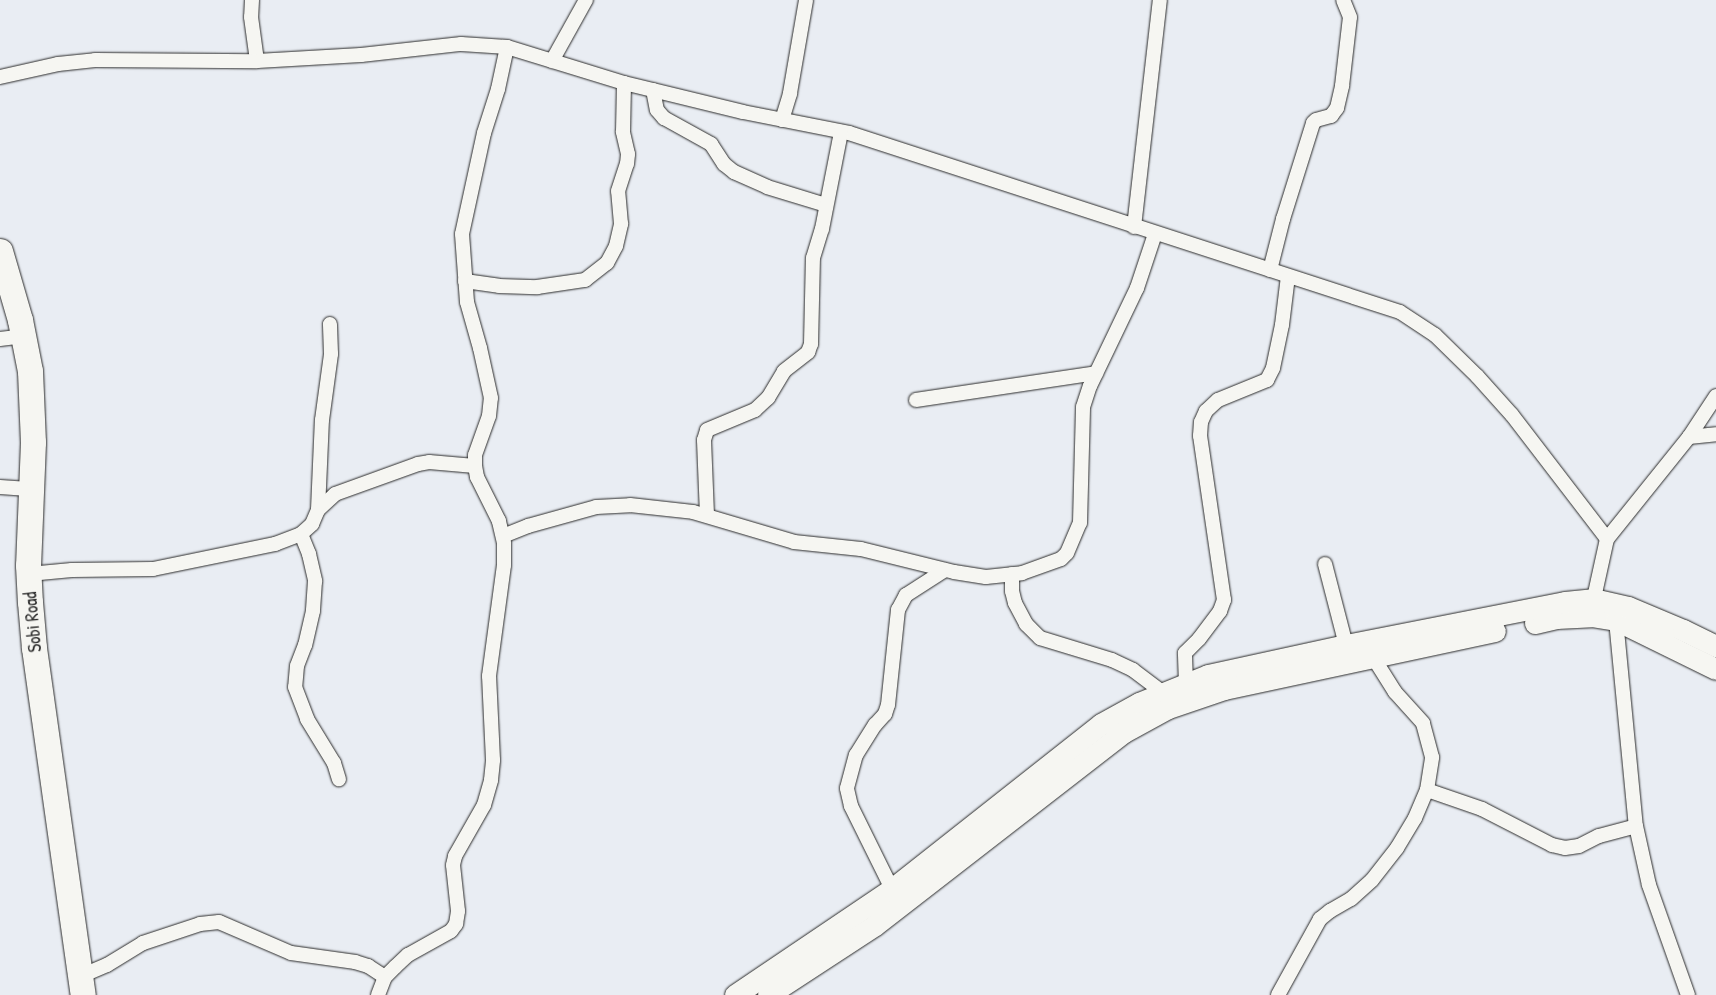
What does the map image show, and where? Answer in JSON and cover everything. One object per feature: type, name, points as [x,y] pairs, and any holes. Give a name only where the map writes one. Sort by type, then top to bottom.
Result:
[{"type":"highway","name":"Sobi Road","points":[[0,251],[12,337],[33,400],[29,574],[34,648],[82,986]]},
{"type":"main road","points":[[736,995],[892,889],[1101,724],[1139,703],[1208,675],[1346,645],[1565,602],[1592,608],[1716,669]]},
{"type":"main road","points":[[768,995],[875,925],[1124,732],[1168,708],[1224,689],[1556,618],[1592,608],[1628,607],[1684,630],[1716,646]]},
{"type":"street","points":[[252,0],[257,61]]},
{"type":"street","points":[[552,60],[586,0]]},
{"type":"street","points":[[782,120],[790,93],[806,0]]},
{"type":"street","points":[[1134,227],[1160,0]]},
{"type":"street","points":[[1270,270],[1308,134],[1316,120],[1331,116],[1337,108],[1342,86],[1350,17],[1343,0]]},
{"type":"street","points":[[0,77],[58,64],[94,60],[257,61],[361,55],[460,44],[507,47],[624,83],[841,132],[1400,312],[1435,336],[1477,376],[1512,415],[1607,539]]},
{"type":"street","points":[[378,995],[385,977],[408,955],[450,932],[456,924],[458,911],[453,866],[455,856],[484,805],[494,760],[489,676],[504,565],[503,536],[499,521],[477,477],[475,466],[475,455],[489,416],[491,398],[467,302],[462,234],[484,132],[498,89],[507,47]]},
{"type":"street","points":[[465,281],[499,286],[537,287],[585,280],[606,263],[616,246],[620,231],[618,191],[627,164],[628,154],[623,132],[624,83]]},
{"type":"street","points":[[653,90],[657,110],[664,118],[711,144],[724,164],[734,172],[767,187],[826,205]]},
{"type":"street","points":[[707,515],[704,440],[707,430],[755,410],[768,398],[784,371],[808,352],[811,344],[810,288],[813,258],[841,132]]},
{"type":"street","points":[[503,536],[528,526],[596,507],[630,505],[707,515],[762,534],[794,542],[861,549],[945,570],[986,577],[1012,574],[1046,566],[1061,559],[1075,539],[1080,523],[1083,407],[1096,373],[1137,288],[1155,234]]},
{"type":"street","points":[[1186,684],[1185,653],[1199,639],[1220,611],[1224,600],[1200,436],[1201,422],[1206,411],[1218,400],[1267,380],[1273,368],[1282,325],[1288,276]]},
{"type":"street","points":[[29,574],[72,570],[153,569],[275,544],[301,534],[312,524],[318,510],[322,420],[331,354],[330,324]]},
{"type":"street","points":[[916,400],[1096,373]]},
{"type":"street","points":[[1592,608],[1607,539],[1689,437],[1716,396]]},
{"type":"street","points":[[1689,437],[1716,434]]},
{"type":"street","points":[[318,510],[335,494],[418,464],[428,462],[475,466]]},
{"type":"street","points":[[0,487],[32,489]]},
{"type":"street","points":[[301,534],[309,554],[315,581],[314,610],[296,671],[295,687],[306,719],[334,763],[339,778]]},
{"type":"street","points":[[1325,564],[1346,645]]},
{"type":"street","points":[[892,889],[851,806],[846,788],[856,755],[875,725],[885,714],[888,705],[898,610],[906,595],[945,570]]},
{"type":"street","points":[[1012,574],[1012,590],[1015,603],[1026,624],[1040,638],[1112,660],[1133,670],[1164,693]]},
{"type":"street","points":[[1616,620],[1636,826],[1649,884],[1688,995]]},
{"type":"street","points":[[1278,995],[1320,919],[1351,899],[1372,880],[1398,848],[1416,818],[1427,790],[1432,757],[1423,723],[1396,692],[1373,657]]},
{"type":"street","points":[[1427,790],[1482,809],[1552,845],[1565,848],[1579,846],[1598,836],[1636,826]]},
{"type":"street","points":[[82,986],[106,965],[143,943],[200,924],[219,922],[291,953],[355,962],[368,966],[385,977]]}]
